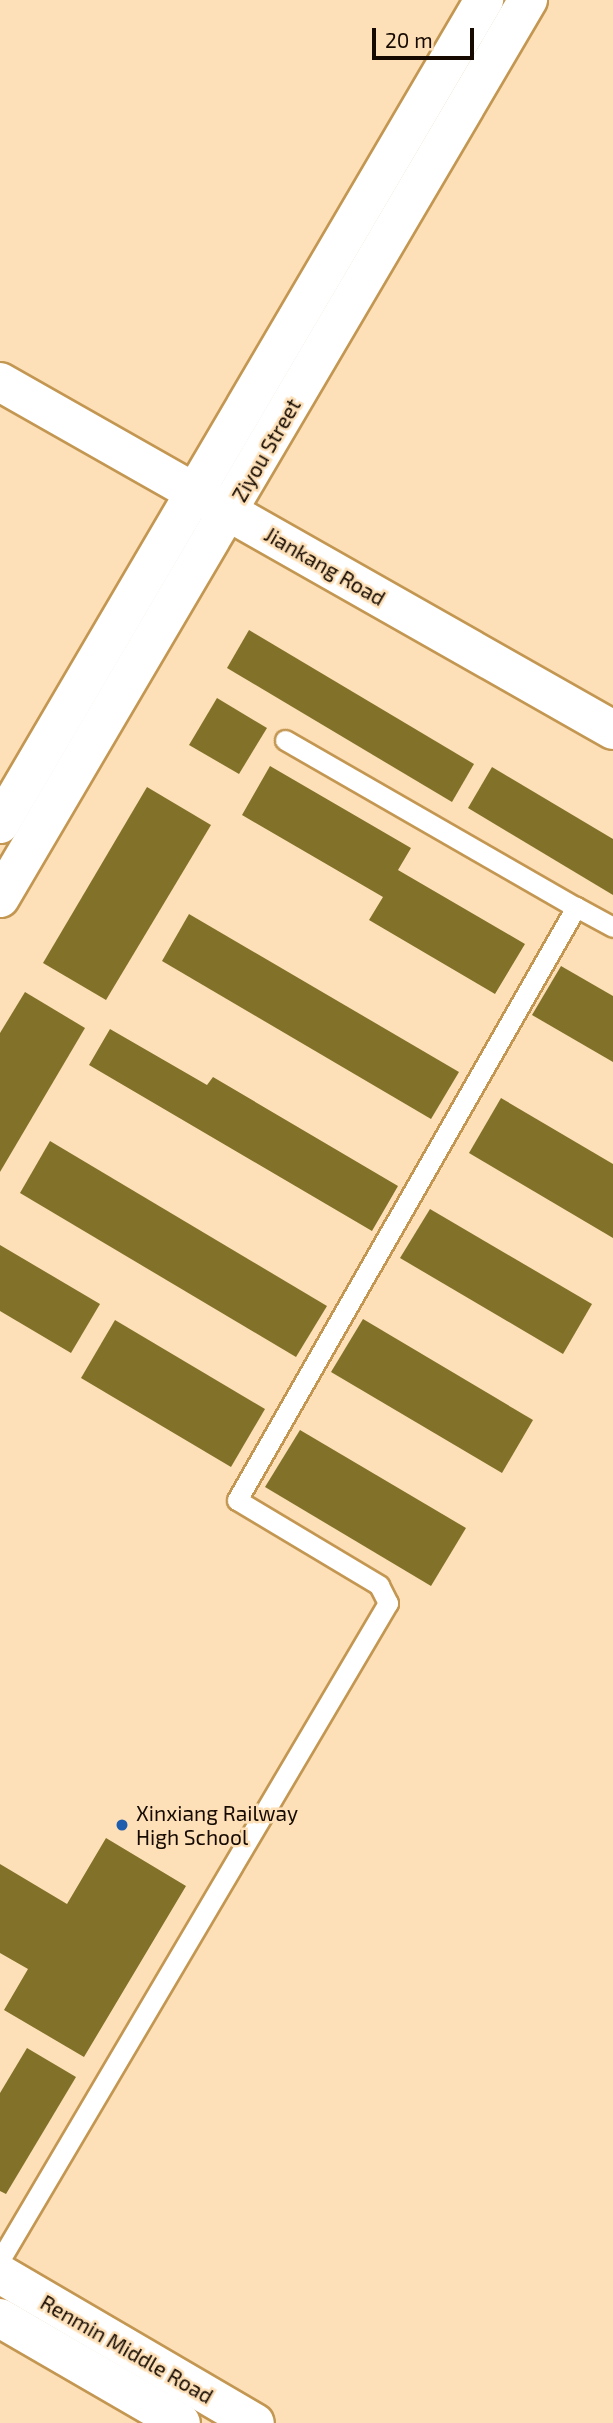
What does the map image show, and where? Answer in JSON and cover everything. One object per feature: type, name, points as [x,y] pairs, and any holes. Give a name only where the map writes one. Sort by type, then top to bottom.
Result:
[{"type":"street","name":"Ziyou Street","points":[[0,824],[484,0]]},
{"type":"street","name":"Ziyou Street","points":[[0,898],[528,0]]},
{"type":"street","name":"Jiankang Road","points":[[0,382],[613,730]]},
{"type":"street","name":"Renmin Middle Road","points":[[0,2274],[255,2423]]},
{"type":"street","name":"Renmin Middle Road","points":[[0,2318],[181,2423]]},
{"type":"lane","points":[[285,740],[613,928]]},
{"type":"lane","points":[[0,2260],[383,1616],[388,1604],[379,1585],[237,1500],[576,906]]},
{"type":"building","points":[[249,630],[474,764],[452,802],[227,668]]},
{"type":"building","points":[[217,698],[267,728],[239,774],[189,745]]},
{"type":"building","points":[[270,766],[411,848],[398,870],[525,944],[495,994],[369,920],[383,897],[242,815]]},
{"type":"building","points":[[492,767],[613,839],[613,895],[468,808]]},
{"type":"building","points":[[147,787],[211,825],[106,1000],[43,963]]},
{"type":"building","points":[[189,914],[459,1072],[431,1119],[162,961]]},
{"type":"building","points":[[561,966],[613,996],[613,1062],[532,1015]]},
{"type":"building","points":[[25,992],[85,1028],[0,1172],[0,1033]]},
{"type":"building","points":[[110,1029],[207,1085],[213,1077],[398,1186],[372,1231],[89,1065]]},
{"type":"building","points":[[501,1098],[613,1164],[613,1238],[469,1153]]},
{"type":"building","points":[[50,1141],[327,1306],[296,1357],[20,1193]]},
{"type":"building","points":[[430,1209],[592,1304],[563,1354],[400,1258]]},
{"type":"building","points":[[0,1245],[100,1304],[71,1353],[0,1311]]},
{"type":"building","points":[[363,1319],[533,1420],[502,1473],[331,1372]]},
{"type":"building","points":[[115,1320],[265,1409],[231,1467],[81,1378]]},
{"type":"building","points":[[300,1430],[466,1528],[431,1586],[265,1487]]},
{"type":"building","points":[[106,1838],[186,1886],[84,2057],[4,2010],[28,1969],[0,1953],[0,1864],[67,1904]]},
{"type":"building","points":[[27,2048],[76,2077],[6,2194],[0,2191],[0,2093]]},
{"type":"place","name":"Xinxiang Railway High School","points":[[122,1825]]}]
